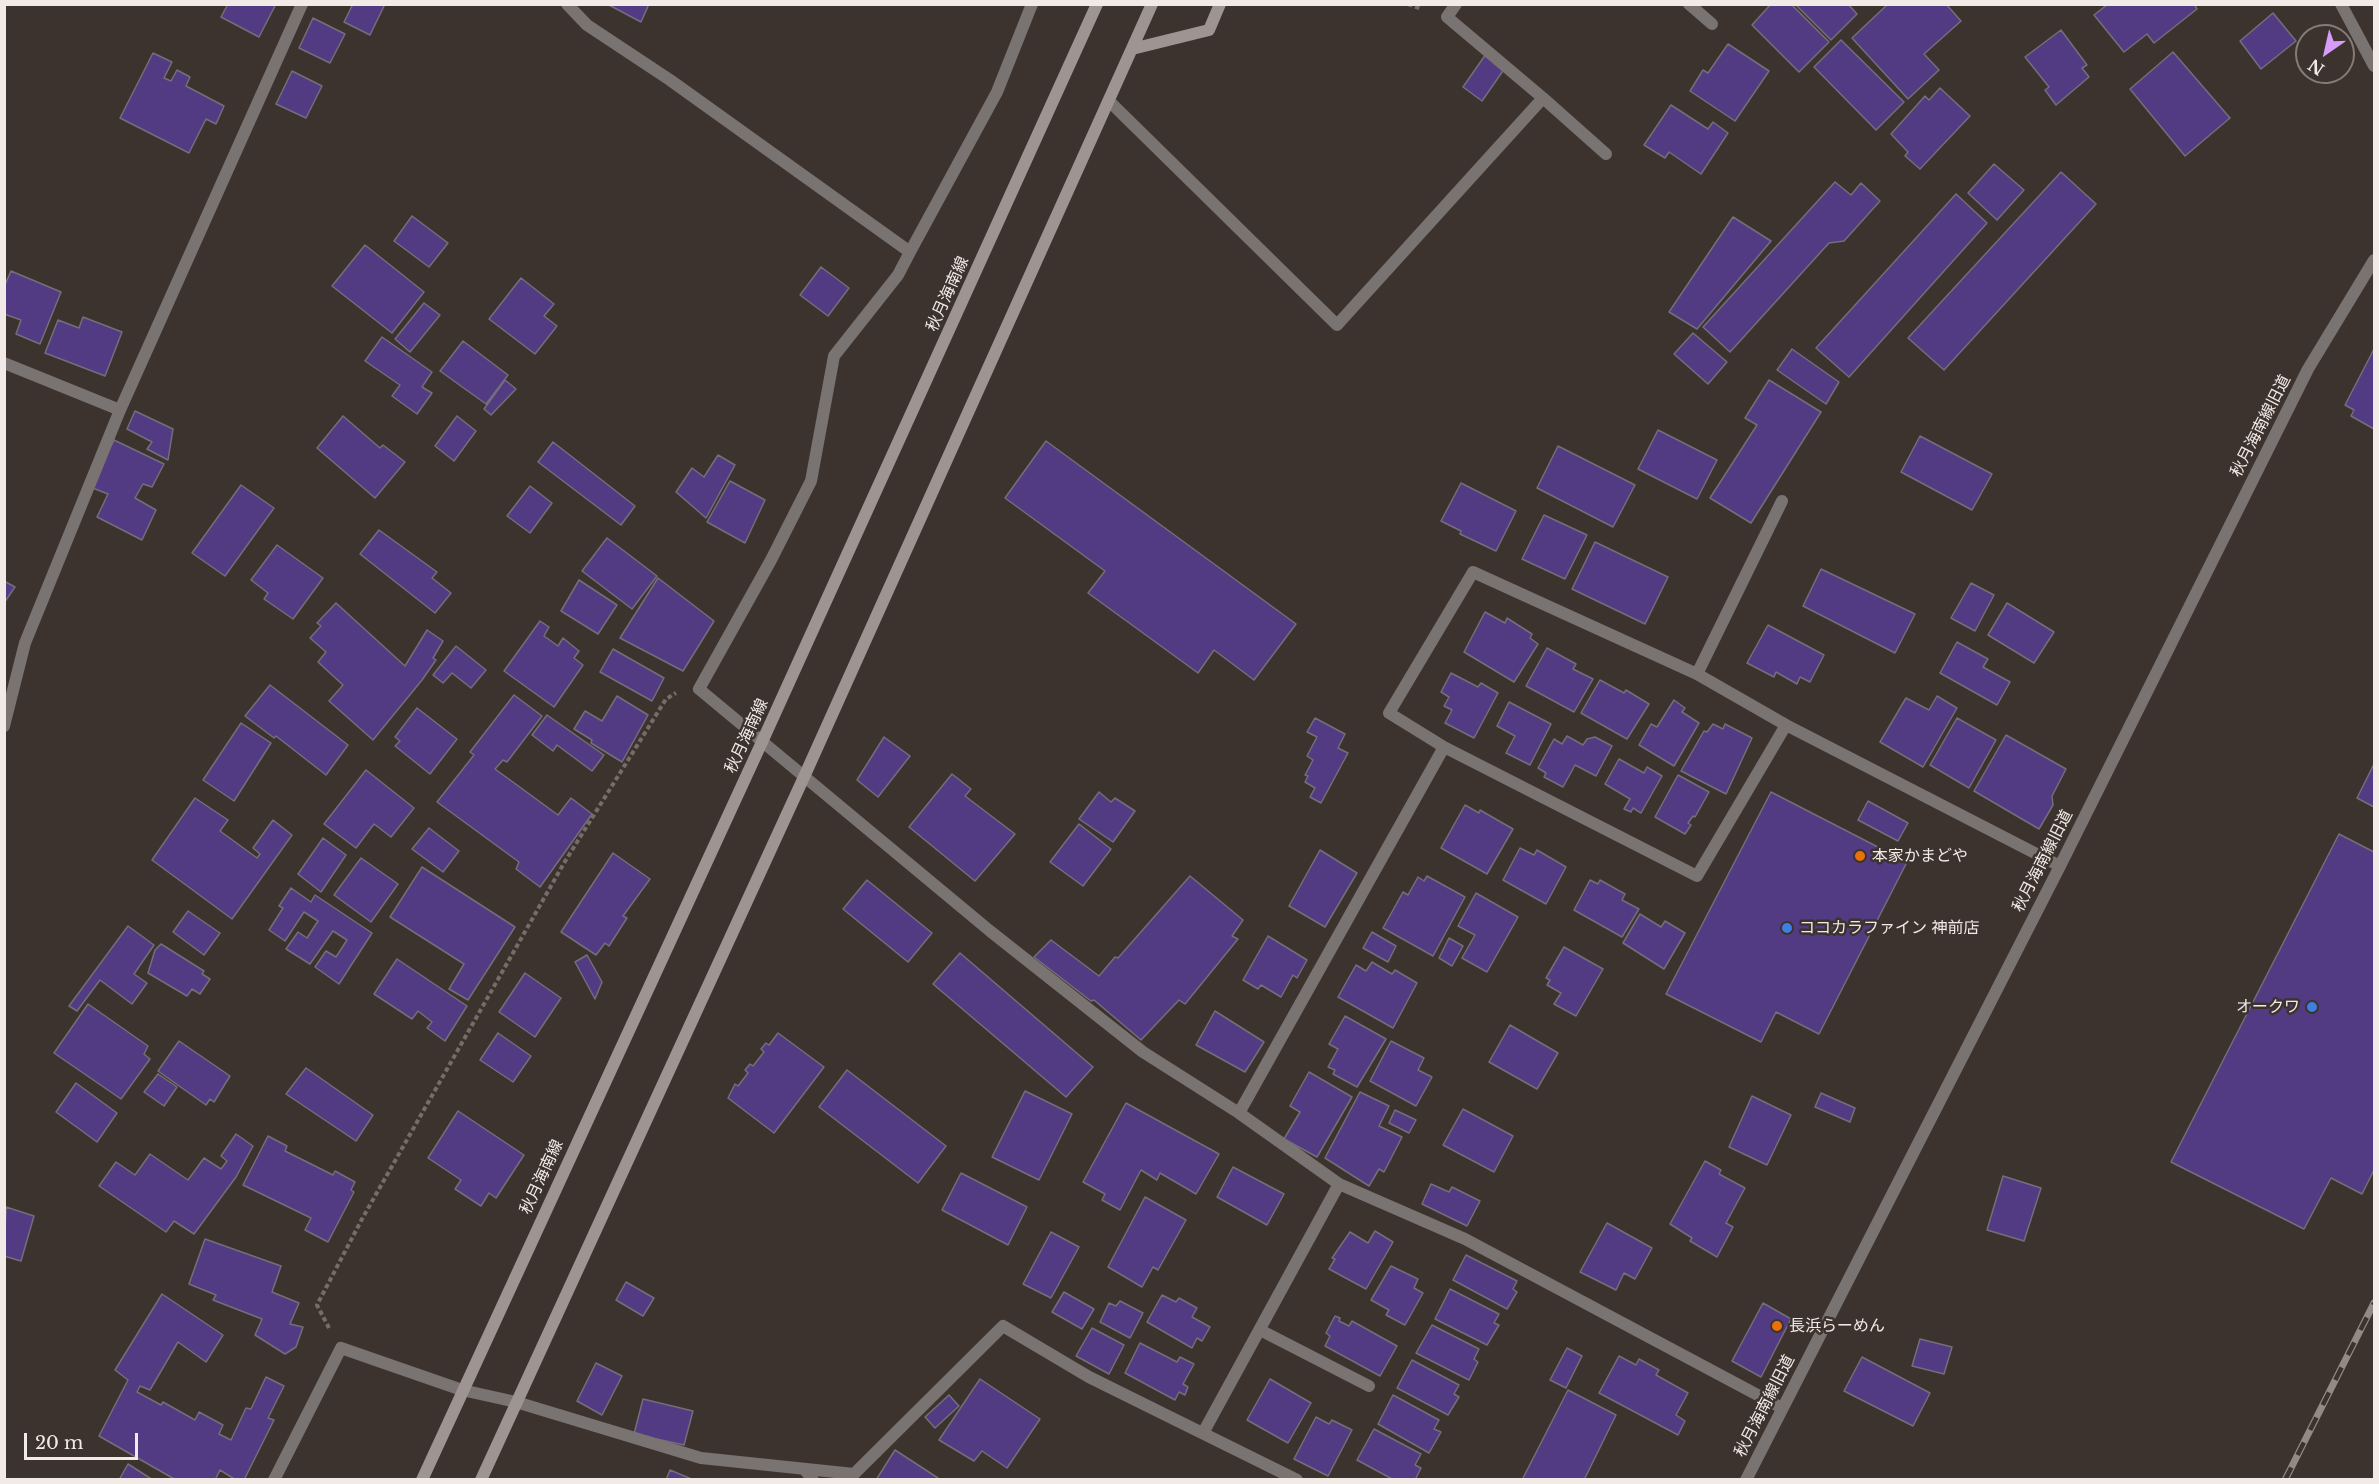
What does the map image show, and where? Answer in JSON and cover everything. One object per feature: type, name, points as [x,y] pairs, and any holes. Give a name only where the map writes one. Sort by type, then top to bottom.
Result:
[{"type":"main road","points":[[481,1479],[804,777],[1152,4]]},
{"type":"main road","points":[[1132,49],[1209,30],[1220,4]]},
{"type":"main road","name":"秋月海南線","points":[[422,1479],[762,742],[1097,5]]},
{"type":"street","points":[[4,726],[26,643],[120,410],[302,4]]},
{"type":"street","points":[[567,4],[587,25],[670,80],[910,252]]},
{"type":"street","points":[[1032,4],[998,92],[898,274],[834,356],[811,481],[771,560],[699,689],[1143,1052],[1239,1113],[1339,1184],[1465,1239],[1782,1408]]},
{"type":"street","points":[[1086,4],[1097,5]]},
{"type":"street","points":[[1456,4],[1447,17],[1606,153]]},
{"type":"street","points":[[1689,4],[1712,24]]},
{"type":"street","points":[[2341,4],[2374,66]]},
{"type":"street","points":[[1109,101],[1337,324],[1543,98]]},
{"type":"street","name":"秋月海南線旧道","points":[[1746,1479],[2060,866],[2308,369],[2374,260]]},
{"type":"street","points":[[4,363],[120,410]]},
{"type":"street","points":[[1697,674],[1782,501]]},
{"type":"street","points":[[1786,725],[1697,876],[1444,747],[1389,713],[1473,572],[1697,674],[1786,725],[2060,866]]},
{"type":"street","points":[[1239,1113],[1444,747]]},
{"type":"street","points":[[1203,1433],[1339,1184]]},
{"type":"street","points":[[274,1479],[341,1348],[462,1390],[516,1402],[701,1458],[854,1474],[1003,1326],[1089,1377],[1297,1479]]},
{"type":"street","points":[[1260,1330],[1369,1386]]},
{"type":"street","points":[[804,1469],[813,1479]]},
{"type":"path","points":[[341,1348],[317,1305],[362,1219],[564,863],[666,699],[681,690],[699,689]]},
{"type":"building","points":[[228,4],[276,4],[259,37],[221,17]]},
{"type":"building","points":[[353,4],[385,4],[370,35],[344,22]]},
{"type":"building","points":[[607,4],[649,4],[641,22]]},
{"type":"building","points":[[1771,4],[1791,4],[1829,42],[1799,72],[1752,25]]},
{"type":"building","points":[[1795,4],[1848,4],[1857,14],[1831,40]]},
{"type":"building","points":[[1888,4],[1946,4],[1961,21],[1924,54],[1939,70],[1908,99],[1852,38]]},
{"type":"building","points":[[2108,4],[2194,4],[2197,9],[2154,43],[2147,34],[2124,52],[2094,15]]},
{"type":"building","points":[[2273,13],[2295,40],[2261,69],[2240,41]]},
{"type":"building","points":[[313,18],[345,34],[330,63],[299,48]]},
{"type":"building","points":[[2061,30],[2087,65],[2082,68],[2089,77],[2056,105],[2045,90],[2049,87],[2025,57]]},
{"type":"building","points":[[1841,40],[1904,102],[1876,130],[1814,67]]},
{"type":"building","points":[[1728,44],[1769,71],[1735,121],[1690,91],[1703,70],[1708,73]]},
{"type":"building","points":[[2173,52],[2230,118],[2185,156],[2130,89]]},
{"type":"building","points":[[153,53],[172,62],[164,78],[171,81],[177,70],[190,77],[186,86],[224,106],[216,124],[206,119],[189,153],[120,118]]},
{"type":"building","points":[[1486,54],[1505,68],[1482,101],[1463,87]]},
{"type":"building","points":[[292,71],[322,86],[306,118],[276,104]]},
{"type":"building","points":[[1940,88],[1970,116],[1920,169],[1905,156],[1908,152],[1891,134],[1925,96],[1929,100]]},
{"type":"building","points":[[1671,105],[1708,129],[1713,122],[1728,133],[1701,174],[1669,152],[1665,158],[1644,145]]},
{"type":"building","points":[[1994,164],[2024,190],[1997,220],[1968,193]]},
{"type":"building","points":[[2061,172],[2096,204],[1944,370],[1908,338]]},
{"type":"building","points":[[1835,182],[1851,195],[1861,183],[1880,201],[1844,241],[1829,243],[1730,352],[1703,327]]},
{"type":"building","points":[[1956,194],[1987,223],[1849,377],[1816,348]]},
{"type":"building","points":[[412,216],[448,243],[429,267],[394,241]]},
{"type":"building","points":[[1733,217],[1771,241],[1697,329],[1669,312]]},
{"type":"building","points":[[365,245],[424,292],[392,333],[332,286]]},
{"type":"building","points":[[821,267],[849,288],[828,316],[800,295]]},
{"type":"building","points":[[11,271],[61,292],[40,344],[16,334],[21,320],[4,314],[4,287]]},
{"type":"building","points":[[521,278],[554,304],[544,316],[557,326],[535,354],[489,319]]},
{"type":"building","points":[[424,303],[440,315],[410,352],[395,339]]},
{"type":"building","points":[[83,317],[122,332],[105,376],[45,353],[58,320],[79,328]]},
{"type":"building","points":[[1693,333],[1727,362],[1708,384],[1674,354]]},
{"type":"building","points":[[382,337],[432,372],[422,387],[432,393],[417,414],[392,396],[400,385],[365,361]]},
{"type":"building","points":[[463,341],[508,375],[486,404],[440,371]]},
{"type":"building","points":[[1792,349],[1839,382],[1826,404],[1777,370]]},
{"type":"building","points":[[2374,349],[2374,429],[2351,416],[2354,410],[2345,405]]},
{"type":"building","points":[[505,380],[516,389],[491,415],[484,409]]},
{"type":"building","points":[[1769,380],[1821,412],[1751,523],[1710,498],[1757,425],[1745,418]]},
{"type":"building","points":[[135,411],[173,429],[168,460],[147,449],[152,442],[127,429]]},
{"type":"building","points":[[343,416],[380,448],[383,445],[405,462],[375,498],[317,448]]},
{"type":"building","points":[[457,416],[476,431],[454,461],[435,446]]},
{"type":"building","points":[[1658,430],[1717,460],[1697,499],[1638,469]]},
{"type":"building","points":[[1920,436],[1992,474],[1972,510],[1901,472]]},
{"type":"building","points":[[114,440],[164,464],[152,487],[143,484],[135,498],[156,510],[142,540],[97,517],[108,494],[90,487]]},
{"type":"building","points":[[1046,441],[1296,624],[1254,680],[1214,650],[1198,673],[1088,593],[1105,571],[1005,498]]},
{"type":"building","points":[[553,442],[635,506],[621,525],[538,462]]},
{"type":"building","points":[[1558,446],[1635,485],[1613,527],[1537,488]]},
{"type":"building","points":[[718,455],[735,465],[706,518],[676,492],[692,468],[704,477]]},
{"type":"building","points":[[730,481],[765,500],[745,543],[707,522]]},
{"type":"building","points":[[1461,483],[1516,511],[1496,551],[1460,534],[1461,531],[1441,521]]},
{"type":"building","points":[[241,485],[274,508],[225,576],[192,553]]},
{"type":"building","points":[[530,486],[552,503],[530,533],[507,516]]},
{"type":"building","points":[[1544,515],[1587,535],[1565,579],[1522,559]]},
{"type":"building","points":[[379,530],[437,572],[432,578],[451,593],[435,613],[360,554]]},
{"type":"building","points":[[607,538],[657,576],[632,609],[582,571]]},
{"type":"building","points":[[1595,542],[1668,577],[1645,624],[1572,589]]},
{"type":"building","points":[[277,545],[323,578],[293,619],[264,599],[268,593],[251,580]]},
{"type":"building","points":[[1821,569],[1915,614],[1895,653],[1803,606]]},
{"type":"building","points":[[658,578],[714,621],[683,671],[620,638]]},
{"type":"building","points":[[579,580],[617,605],[598,634],[561,611]]},
{"type":"building","points":[[4,581],[15,587],[4,603]]},
{"type":"building","points":[[1971,583],[1994,595],[1975,631],[1951,618]]},
{"type":"building","points":[[336,603],[405,666],[427,630],[443,641],[433,658],[436,660],[422,680],[373,740],[329,701],[343,685],[318,662],[326,652],[310,638],[321,626],[317,623]]},
{"type":"building","points":[[2007,603],[2054,632],[2034,663],[1988,635]]},
{"type":"building","points":[[1485,612],[1505,623],[1507,618],[1532,634],[1530,638],[1538,644],[1514,682],[1464,652]]},
{"type":"building","points":[[540,621],[549,627],[544,636],[558,646],[563,638],[579,651],[574,658],[583,665],[554,707],[504,671]]},
{"type":"building","points":[[1768,625],[1824,655],[1810,682],[1800,677],[1797,684],[1776,672],[1774,677],[1747,663]]},
{"type":"building","points":[[1957,642],[1988,659],[1983,667],[2010,682],[1997,705],[1940,673]]},
{"type":"building","points":[[456,646],[486,670],[471,688],[452,673],[443,683],[433,675]]},
{"type":"building","points":[[1547,648],[1576,664],[1573,669],[1593,679],[1574,712],[1526,686]]},
{"type":"building","points":[[613,649],[664,678],[652,701],[600,672]]},
{"type":"building","points":[[1451,673],[1478,687],[1481,683],[1498,693],[1474,738],[1445,723],[1452,710],[1444,706],[1449,697],[1441,692]]},
{"type":"building","points":[[1600,680],[1624,693],[1626,690],[1649,704],[1627,739],[1581,713]]},
{"type":"building","points":[[270,685],[348,745],[326,775],[276,736],[274,738],[245,716]]},
{"type":"building","points":[[514,695],[542,716],[507,762],[503,760],[495,769],[558,815],[571,798],[592,814],[540,887],[516,869],[519,862],[437,802],[474,755],[470,752]]},
{"type":"building","points":[[617,696],[648,715],[622,762],[591,743],[592,740],[574,729],[585,711],[602,721]]},
{"type":"building","points":[[1937,696],[1957,708],[1923,767],[1880,742],[1906,698],[1929,710]]},
{"type":"building","points":[[1674,700],[1685,708],[1682,712],[1699,723],[1674,766],[1639,745],[1651,724],[1657,727]]},
{"type":"building","points":[[1509,702],[1551,724],[1530,765],[1506,753],[1515,736],[1497,726]]},
{"type":"building","points":[[417,708],[457,739],[430,774],[395,746],[400,741],[395,737]]},
{"type":"building","points":[[547,715],[604,755],[592,771],[557,745],[553,751],[532,735]]},
{"type":"building","points":[[1315,718],[1345,734],[1338,748],[1348,753],[1321,803],[1310,797],[1315,788],[1305,782],[1308,776],[1305,775],[1313,760],[1307,756],[1317,737],[1307,732]]},
{"type":"building","points":[[1957,718],[1996,740],[1969,788],[1930,765]]},
{"type":"building","points":[[241,723],[271,743],[234,801],[203,780]]},
{"type":"building","points":[[1713,724],[1723,729],[1725,724],[1752,738],[1726,794],[1681,771],[1704,731],[1707,732]]},
{"type":"building","points":[[2006,735],[2066,769],[2052,796],[2053,805],[2039,829],[1974,791]]},
{"type":"building","points":[[1567,736],[1583,745],[1587,739],[1595,737],[1612,746],[1596,776],[1575,765],[1563,787],[1544,777],[1546,773],[1538,768],[1554,739],[1562,744]]},
{"type":"building","points":[[884,737],[910,756],[878,797],[857,780]]},
{"type":"building","points":[[1619,759],[1644,773],[1647,767],[1662,776],[1641,813],[1633,808],[1631,812],[1624,809],[1630,799],[1605,784]]},
{"type":"building","points":[[2374,764],[2374,807],[2357,798]]},
{"type":"building","points":[[366,770],[414,808],[391,837],[374,824],[356,848],[324,824]]},
{"type":"building","points":[[952,774],[971,789],[965,796],[1015,834],[975,881],[909,827]]},
{"type":"building","points":[[1678,775],[1709,792],[1695,817],[1693,816],[1688,823],[1691,825],[1685,834],[1655,817]]},
{"type":"building","points":[[1099,792],[1111,802],[1115,798],[1135,811],[1113,842],[1079,819]]},
{"type":"building","name":"ココカラファイン 神前店","points":[[1771,792],[1907,862],[1819,1034],[1776,1012],[1761,1042],[1666,994]]},
{"type":"building","points":[[195,798],[228,820],[220,831],[257,858],[260,854],[253,848],[273,820],[292,835],[232,919],[152,860]]},
{"type":"building","points":[[1868,801],[1908,823],[1898,841],[1858,820]]},
{"type":"building","points":[[1465,805],[1479,813],[1480,810],[1513,829],[1487,874],[1441,848]]},
{"type":"building","points":[[1079,824],[1111,849],[1083,886],[1050,862]]},
{"type":"building","points":[[429,828],[459,851],[443,872],[412,849]]},
{"type":"building","name":"オークワ","points":[[2339,834],[2374,852],[2374,1170],[2362,1194],[2331,1178],[2304,1229],[2171,1162]]},
{"type":"building","points":[[323,838],[346,855],[321,892],[298,874]]},
{"type":"building","points":[[1520,848],[1534,855],[1537,850],[1566,867],[1546,904],[1503,880]]},
{"type":"building","points":[[1320,850],[1357,873],[1325,927],[1289,906]]},
{"type":"building","points":[[613,853],[650,879],[623,916],[627,918],[609,946],[605,943],[596,955],[561,932]]},
{"type":"building","points":[[361,858],[398,884],[371,922],[334,895]]},
{"type":"building","points":[[422,867],[515,927],[468,1000],[449,989],[464,964],[390,917]]},
{"type":"building","points":[[1190,876],[1243,920],[1232,936],[1238,939],[1185,1004],[1179,1000],[1141,1040],[1094,1000],[1091,1001],[1034,957],[1051,940],[1099,976],[1115,957],[1118,958]]},
{"type":"building","points":[[1427,876],[1465,897],[1433,956],[1383,928],[1403,892],[1408,895],[1418,877],[1424,881]]},
{"type":"building","points":[[867,880],[932,933],[908,962],[843,909]]},
{"type":"building","points":[[1590,880],[1598,884],[1600,880],[1625,894],[1622,900],[1639,909],[1622,937],[1574,910]]},
{"type":"building","points":[[291,888],[311,902],[315,895],[372,933],[339,984],[315,967],[326,951],[336,957],[347,940],[333,931],[310,964],[286,949],[298,932],[307,938],[318,921],[304,912],[285,941],[269,930],[283,908],[279,906]]},
{"type":"building","points":[[1476,893],[1518,917],[1487,972],[1462,958],[1475,935],[1458,926]]},
{"type":"building","points":[[188,911],[220,933],[204,955],[173,932]]},
{"type":"building","points":[[1640,914],[1661,927],[1665,921],[1685,933],[1664,969],[1623,943]]},
{"type":"building","points":[[128,926],[154,945],[134,974],[147,983],[132,1004],[100,980],[77,1011],[69,1006]]},
{"type":"building","points":[[1372,932],[1396,946],[1388,962],[1363,948]]},
{"type":"building","points":[[1268,936],[1307,960],[1297,978],[1293,975],[1281,997],[1261,985],[1258,989],[1243,980]]},
{"type":"building","points":[[1449,938],[1463,946],[1452,966],[1439,958]]},
{"type":"building","points":[[161,944],[204,971],[202,974],[210,979],[200,994],[192,989],[187,996],[148,973],[155,950]]},
{"type":"building","points":[[1564,947],[1603,969],[1576,1016],[1554,1004],[1561,993],[1547,985],[1550,980],[1546,978]]},
{"type":"building","points":[[960,953],[1093,1067],[1066,1097],[933,984]]},
{"type":"building","points":[[587,955],[602,982],[595,999],[575,962]]},
{"type":"building","points":[[397,959],[467,1006],[445,1041],[427,1028],[432,1022],[418,1011],[412,1019],[374,994]]},
{"type":"building","points":[[1372,962],[1392,974],[1395,970],[1417,983],[1393,1028],[1338,997],[1356,965],[1366,971]]},
{"type":"building","points":[[525,973],[561,998],[535,1037],[499,1012]]},
{"type":"building","points":[[88,1004],[148,1046],[144,1054],[150,1059],[121,1099],[54,1053]]},
{"type":"building","points":[[1215,1011],[1264,1042],[1245,1072],[1196,1045]]},
{"type":"building","points":[[1345,1016],[1386,1039],[1357,1087],[1333,1074],[1335,1070],[1328,1067],[1338,1049],[1329,1044]]},
{"type":"building","points":[[1510,1025],[1558,1053],[1537,1089],[1489,1062]]},
{"type":"building","points":[[498,1033],[531,1056],[513,1082],[480,1060]]},
{"type":"building","points":[[778,1033],[824,1067],[774,1133],[728,1098],[735,1084],[738,1086],[748,1073],[745,1070],[750,1064],[753,1066],[764,1052],[761,1049],[766,1043],[769,1045]]},
{"type":"building","points":[[179,1041],[230,1076],[214,1102],[210,1099],[206,1105],[158,1071]]},
{"type":"building","points":[[1391,1041],[1424,1058],[1418,1070],[1432,1077],[1416,1106],[1370,1081]]},
{"type":"building","points":[[306,1068],[373,1115],[356,1141],[286,1094]]},
{"type":"building","points":[[847,1070],[946,1146],[918,1183],[819,1107]]},
{"type":"building","points":[[1309,1072],[1352,1097],[1317,1157],[1284,1139],[1300,1112],[1290,1106]]},
{"type":"building","points":[[158,1074],[177,1087],[164,1106],[144,1092]]},
{"type":"building","points":[[76,1083],[117,1113],[97,1142],[56,1112]]},
{"type":"building","points":[[1025,1091],[1072,1114],[1039,1180],[992,1157]]},
{"type":"building","points":[[1360,1092],[1389,1106],[1379,1126],[1402,1137],[1384,1172],[1379,1169],[1369,1186],[1325,1158]]},
{"type":"building","points":[[1821,1093],[1855,1108],[1850,1122],[1815,1107]]},
{"type":"building","points":[[1752,1096],[1791,1115],[1767,1165],[1729,1147]]},
{"type":"building","points":[[1126,1103],[1219,1154],[1196,1194],[1160,1173],[1157,1180],[1141,1170],[1120,1210],[1102,1200],[1105,1194],[1083,1182]]},
{"type":"building","points":[[1463,1109],[1513,1136],[1494,1172],[1443,1145]]},
{"type":"building","points":[[1395,1110],[1416,1120],[1409,1133],[1389,1123]]},
{"type":"building","points":[[458,1111],[524,1155],[496,1198],[489,1193],[481,1206],[455,1189],[461,1180],[428,1158]]},
{"type":"building","points":[[236,1134],[253,1146],[236,1177],[194,1234],[174,1221],[166,1232],[99,1186],[116,1162],[135,1175],[150,1154],[188,1180],[204,1158],[221,1169],[227,1161],[221,1156]]},
{"type":"building","points":[[268,1136],[287,1146],[285,1151],[333,1175],[335,1171],[355,1182],[351,1190],[354,1192],[328,1242],[305,1230],[311,1218],[243,1185]]},
{"type":"building","points":[[1705,1161],[1721,1170],[1719,1174],[1745,1188],[1726,1223],[1733,1227],[1717,1257],[1690,1241],[1692,1238],[1670,1224]]},
{"type":"building","points":[[1233,1167],[1284,1194],[1267,1225],[1217,1197]]},
{"type":"building","points":[[961,1173],[1027,1207],[1008,1245],[942,1210]]},
{"type":"building","points":[[2003,1176],[2041,1188],[2024,1241],[1987,1230]]},
{"type":"building","points":[[1431,1184],[1449,1192],[1452,1187],[1480,1201],[1467,1226],[1422,1204]]},
{"type":"building","points":[[1145,1197],[1186,1220],[1158,1270],[1153,1267],[1142,1287],[1108,1267]]},
{"type":"building","points":[[6,1207],[34,1216],[21,1261],[4,1256]]},
{"type":"building","points":[[1607,1223],[1652,1248],[1635,1279],[1624,1273],[1616,1290],[1580,1272]]},
{"type":"building","points":[[1375,1231],[1393,1242],[1366,1289],[1329,1269],[1335,1259],[1332,1258],[1350,1232],[1368,1243]]},
{"type":"building","points":[[1051,1232],[1079,1247],[1051,1298],[1023,1284]]},
{"type":"building","points":[[205,1239],[281,1266],[272,1292],[299,1303],[290,1324],[303,1327],[296,1347],[285,1354],[255,1335],[262,1319],[213,1300],[216,1295],[189,1284]]},
{"type":"building","points":[[1466,1255],[1517,1281],[1513,1289],[1517,1292],[1507,1309],[1453,1280]]},
{"type":"building","points":[[1391,1266],[1418,1279],[1414,1288],[1423,1293],[1405,1325],[1386,1315],[1389,1310],[1371,1300]]},
{"type":"building","points":[[626,1282],[654,1298],[643,1316],[616,1300]]},
{"type":"building","points":[[1450,1289],[1499,1314],[1494,1323],[1499,1325],[1487,1345],[1435,1319]]},
{"type":"building","points":[[1064,1292],[1094,1309],[1082,1329],[1052,1312]]},
{"type":"building","points":[[162,1294],[223,1335],[206,1362],[178,1342],[150,1390],[140,1386],[137,1392],[161,1405],[163,1402],[195,1420],[199,1412],[223,1425],[219,1434],[231,1440],[246,1408],[251,1409],[266,1377],[284,1386],[268,1418],[274,1420],[244,1480],[176,1480],[99,1436],[128,1380],[115,1370]]},
{"type":"building","points":[[1162,1295],[1176,1302],[1179,1298],[1197,1308],[1192,1317],[1210,1327],[1202,1341],[1197,1338],[1192,1348],[1147,1322]]},
{"type":"building","points":[[1120,1301],[1143,1313],[1130,1338],[1100,1322],[1109,1303],[1116,1306]]},
{"type":"building","points":[[1763,1303],[1791,1319],[1761,1377],[1732,1361]]},
{"type":"building","points":[[1335,1316],[1349,1326],[1352,1321],[1397,1346],[1380,1376],[1325,1346],[1330,1336],[1326,1333]]},
{"type":"building","points":[[1432,1325],[1479,1349],[1474,1359],[1478,1362],[1469,1380],[1416,1353]]},
{"type":"building","points":[[1092,1328],[1124,1345],[1109,1374],[1076,1356]]},
{"type":"building","points":[[1920,1339],[1952,1347],[1944,1374],[1912,1366]]},
{"type":"building","points":[[1140,1343],[1177,1362],[1180,1357],[1194,1364],[1183,1384],[1188,1387],[1185,1395],[1179,1392],[1175,1400],[1125,1373]]},
{"type":"building","points":[[1567,1348],[1582,1356],[1566,1388],[1550,1380]]},
{"type":"building","points":[[1619,1356],[1636,1365],[1639,1359],[1659,1370],[1656,1375],[1688,1393],[1676,1415],[1685,1421],[1678,1435],[1599,1393]]},
{"type":"building","points":[[1862,1357],[1930,1393],[1913,1426],[1844,1391]]},
{"type":"building","points":[[1412,1360],[1459,1385],[1454,1394],[1459,1397],[1448,1415],[1397,1388]]},
{"type":"building","points":[[596,1363],[622,1376],[602,1415],[577,1401]]},
{"type":"building","points":[[980,1379],[1040,1419],[1007,1468],[982,1451],[974,1461],[939,1440]]},
{"type":"building","points":[[1270,1379],[1311,1403],[1288,1443],[1247,1420]]},
{"type":"building","points":[[1568,1390],[1616,1415],[1584,1480],[1522,1480]]},
{"type":"building","points":[[949,1395],[959,1406],[935,1428],[925,1417]]},
{"type":"building","points":[[1393,1395],[1439,1420],[1434,1429],[1441,1432],[1429,1453],[1378,1424]]},
{"type":"building","points":[[643,1399],[693,1411],[684,1445],[634,1434]]},
{"type":"building","points":[[1316,1417],[1329,1424],[1332,1420],[1352,1430],[1328,1476],[1294,1459]]},
{"type":"building","points":[[1374,1429],[1421,1454],[1415,1465],[1421,1468],[1415,1480],[1394,1480],[1357,1460]]},
{"type":"building","points":[[895,1450],[938,1478],[937,1480],[876,1480]]},
{"type":"building","points":[[128,1464],[153,1480],[119,1480]]},
{"type":"building","points":[[220,1470],[236,1480],[215,1480]]},
{"type":"building","points":[[670,1470],[694,1480],[666,1480]]},
{"type":"railway","points":[[2285,1480],[2374,1303]]},
{"type":"place","name":"本家かまどや","points":[[1860,856]]},
{"type":"place","name":"ココカラファイン 神前店","points":[[1787,928]]},
{"type":"place","name":"オークワ","points":[[2312,1007]]},
{"type":"place","name":"長浜らーめん","points":[[1777,1326]]}]
